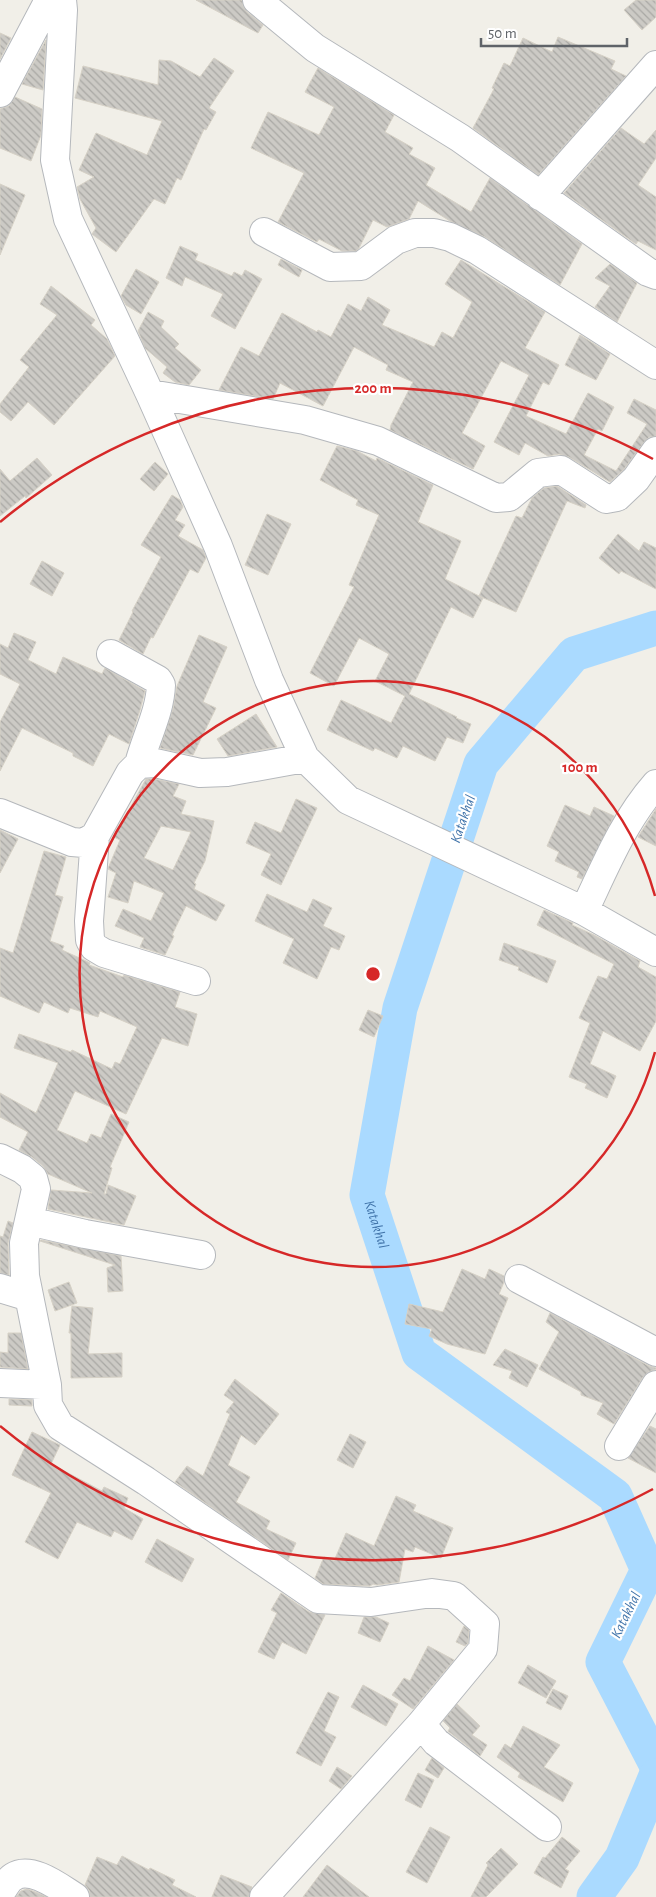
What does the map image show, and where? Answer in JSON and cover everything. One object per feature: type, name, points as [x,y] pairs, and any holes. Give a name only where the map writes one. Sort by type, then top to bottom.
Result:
[{"type":"street","points":[[0,92],[49,0]]},
{"type":"street","points":[[62,0],[55,160],[68,220],[150,394],[218,546],[269,680],[305,758],[348,800],[584,911],[656,952]]},
{"type":"street","points":[[257,0],[315,48],[460,138],[648,272],[656,275]]},
{"type":"street","points":[[540,196],[656,65]]},
{"type":"street","points":[[264,232],[330,267],[347,268],[361,266],[396,240],[415,234],[434,233],[450,237],[477,250],[656,365]]},
{"type":"street","points":[[150,394],[305,420],[378,441],[496,498],[509,497],[538,473],[561,470],[606,499],[618,497],[627,490],[656,451]]},
{"type":"street","points":[[111,654],[153,676],[161,685],[156,714],[139,764],[130,773],[95,836],[89,921],[90,940],[94,947],[104,953],[196,982]]},
{"type":"street","points":[[139,764],[154,763],[200,773],[227,772],[305,758]]},
{"type":"street","points":[[584,911],[619,840],[643,799],[656,784]]},
{"type":"street","points":[[0,813],[72,842],[84,843],[95,836]]},
{"type":"street","points":[[0,1158],[22,1169],[33,1178],[36,1189],[24,1251],[25,1276],[47,1385],[48,1405],[60,1426],[146,1481],[318,1599],[371,1602],[432,1593],[454,1596],[484,1624],[483,1649],[421,1724],[264,1897]]},
{"type":"street","points":[[29,1221],[85,1234],[201,1255]]},
{"type":"street","points":[[519,1279],[656,1352]]},
{"type":"street","points":[[0,1288],[29,1297]]},
{"type":"street","points":[[0,1383],[47,1385]]},
{"type":"street","points":[[619,1446],[656,1385]]},
{"type":"street","points":[[421,1724],[436,1742],[547,1827]]},
{"type":"street","points":[[0,1893],[11,1878],[22,1873],[32,1874],[47,1880],[74,1897]]},
{"type":"building","points":[[196,0],[242,0],[247,12],[263,25],[258,33]]},
{"type":"building","points":[[636,0],[656,0],[656,17],[642,30],[624,10]]},
{"type":"building","points":[[0,33],[11,38],[0,59]]},
{"type":"building","points":[[558,37],[615,61],[611,69],[626,76],[538,175],[473,128],[494,89],[492,88],[504,63],[510,66],[523,38],[552,52]]},
{"type":"building","points":[[46,40],[43,90],[22,84]]},
{"type":"building","points":[[214,58],[234,71],[209,108],[216,112],[206,130],[204,129],[181,180],[177,178],[165,204],[154,199],[116,252],[92,234],[96,228],[80,199],[77,187],[94,177],[79,170],[96,133],[147,155],[162,121],[75,98],[83,66],[158,85],[159,60],[171,61],[200,77]]},
{"type":"building","points":[[318,68],[394,115],[385,132],[413,148],[409,154],[435,168],[426,185],[471,212],[490,178],[582,244],[560,285],[485,237],[450,221],[418,201],[409,219],[387,227],[373,220],[356,251],[342,251],[319,239],[317,242],[278,222],[304,173],[251,148],[268,112],[319,135],[334,107],[305,92]]},
{"type":"building","points":[[15,97],[42,109],[41,135],[31,161],[0,148],[0,109],[9,106]]},
{"type":"building","points":[[621,128],[644,144],[656,130],[656,158],[638,185],[656,197],[656,250],[638,241],[636,244],[564,193]]},
{"type":"building","points":[[0,184],[25,195],[0,255]]},
{"type":"building","points":[[180,246],[198,254],[195,260],[232,276],[234,272],[242,276],[245,270],[262,279],[235,329],[211,316],[223,294],[185,277],[182,286],[166,278]]},
{"type":"building","points":[[281,259],[302,270],[299,277],[278,265]]},
{"type":"building","points":[[461,260],[545,312],[525,348],[559,365],[549,385],[543,382],[526,416],[566,434],[588,393],[614,407],[602,431],[598,429],[584,455],[616,471],[647,424],[627,413],[634,399],[656,410],[656,436],[649,437],[644,442],[624,469],[610,482],[569,457],[559,454],[548,456],[525,443],[519,455],[494,442],[529,375],[501,361],[462,433],[485,446],[473,469],[390,430],[413,382],[386,370],[388,365],[354,347],[323,406],[280,383],[273,399],[219,390],[241,347],[259,356],[282,313],[317,332],[318,330],[331,337],[348,304],[361,311],[368,297],[390,310],[382,325],[434,347],[442,332],[453,338],[472,302],[445,284]]},
{"type":"building","points":[[610,264],[637,283],[617,322],[595,307],[610,286],[595,278]]},
{"type":"building","points":[[136,269],[159,282],[141,314],[126,305],[121,296]]},
{"type":"building","points":[[51,286],[95,320],[91,325],[107,339],[115,356],[54,425],[28,402],[11,421],[0,412],[0,404],[29,367],[20,360],[57,315],[40,304]]},
{"type":"building","points":[[148,312],[164,321],[161,327],[179,344],[175,348],[201,370],[189,385],[175,382],[163,373],[167,367],[145,348],[138,331]]},
{"type":"building","points":[[580,335],[610,354],[596,380],[565,365]]},
{"type":"building","points":[[337,446],[357,451],[376,461],[377,458],[433,485],[418,522],[461,541],[445,579],[483,598],[473,618],[451,607],[409,694],[471,724],[463,743],[447,737],[435,761],[403,746],[397,758],[375,748],[373,751],[327,730],[341,700],[391,723],[405,696],[375,681],[389,654],[359,638],[334,686],[310,673],[354,587],[349,585],[379,515],[356,505],[358,500],[320,480]]},
{"type":"building","points":[[37,458],[52,475],[26,498],[25,496],[0,516],[0,469],[10,481]]},
{"type":"building","points":[[155,462],[168,474],[154,491],[140,479]]},
{"type":"building","points":[[557,486],[586,505],[585,508],[567,501],[516,612],[479,596],[516,516],[522,518],[532,498],[544,488]]},
{"type":"building","points":[[172,495],[180,500],[183,507],[175,520],[185,525],[178,536],[203,550],[206,558],[198,573],[190,569],[143,654],[119,640],[161,557],[141,545]]},
{"type":"building","points":[[267,514],[291,524],[268,575],[245,565]]},
{"type":"building","points":[[618,534],[639,551],[644,542],[656,548],[656,589],[621,571],[619,574],[599,558]]},
{"type":"building","points":[[42,561],[64,573],[52,596],[30,584]]},
{"type":"building","points":[[14,633],[36,642],[28,660],[56,674],[63,657],[102,674],[105,668],[145,691],[129,744],[109,734],[93,766],[73,756],[73,753],[22,728],[0,771],[0,722],[20,684],[0,674],[0,644],[8,648]]},
{"type":"building","points":[[199,635],[227,647],[203,702],[216,708],[193,755],[160,748],[173,709],[177,686]]},
{"type":"building","points":[[256,714],[277,747],[228,756],[217,739]]},
{"type":"building","points":[[146,779],[179,784],[173,796],[186,801],[181,814],[214,821],[205,861],[194,883],[196,884],[194,889],[225,905],[216,921],[186,906],[165,955],[140,947],[144,938],[115,926],[123,909],[151,921],[164,893],[134,881],[128,903],[108,897],[116,873],[108,869],[120,840],[114,837]],"holes":[[[161,826],[191,832],[173,870],[144,858]]]},
{"type":"building","points":[[296,799],[317,808],[281,885],[261,875],[271,854],[246,843],[255,822],[281,833]]},
{"type":"building","points":[[565,805],[590,816],[594,807],[614,816],[582,879],[577,877],[579,872],[555,861],[559,852],[547,846]]},
{"type":"building","points":[[656,809],[656,846],[638,837]]},
{"type":"building","points":[[0,830],[18,839],[0,873]]},
{"type":"building","points":[[44,851],[66,857],[55,895],[63,897],[50,941],[64,946],[62,950],[90,963],[89,965],[123,977],[124,975],[180,992],[175,1007],[197,1014],[188,1046],[162,1038],[126,1114],[75,1091],[57,1130],[87,1143],[91,1134],[101,1138],[111,1114],[129,1122],[110,1167],[112,1168],[104,1194],[106,1194],[108,1185],[136,1196],[124,1225],[48,1209],[51,1190],[92,1193],[48,1174],[43,1166],[19,1150],[28,1132],[0,1117],[0,1093],[36,1113],[58,1063],[14,1048],[19,1034],[71,1052],[72,1050],[112,1069],[115,1062],[120,1064],[137,1027],[100,1011],[98,1017],[70,1008],[68,1013],[44,1002],[39,1013],[0,996],[0,948],[13,953]]},
{"type":"building","points":[[267,894],[307,912],[313,899],[332,908],[323,926],[345,936],[339,950],[331,947],[317,979],[283,963],[294,939],[255,921]]},
{"type":"building","points":[[544,910],[573,923],[572,925],[640,961],[638,967],[656,977],[656,1021],[640,1051],[603,1031],[590,1064],[616,1076],[607,1098],[585,1088],[587,1084],[569,1077],[590,1023],[579,1018],[598,976],[607,979],[614,964],[537,925]]},
{"type":"building","points":[[504,943],[556,961],[547,983],[518,970],[519,967],[499,960]]},
{"type":"building","points":[[368,1010],[383,1016],[374,1037],[359,1030]]},
{"type":"building","points":[[8,1221],[13,1223],[8,1243],[9,1275],[0,1273],[0,1236],[3,1237]]},
{"type":"building","points":[[41,1240],[121,1256],[123,1291],[108,1292],[107,1268],[115,1265]]},
{"type":"building","points":[[462,1269],[485,1279],[489,1269],[504,1276],[504,1282],[499,1294],[508,1298],[485,1354],[447,1344],[429,1336],[432,1329],[405,1324],[409,1304],[443,1312]]},
{"type":"building","points":[[69,1282],[77,1303],[55,1311],[48,1290]]},
{"type":"building","points":[[72,1306],[93,1308],[88,1354],[122,1353],[122,1377],[71,1378],[71,1333],[69,1333]]},
{"type":"building","points":[[550,1313],[656,1368],[643,1377],[614,1424],[597,1414],[603,1403],[581,1395],[581,1392],[539,1369],[559,1332],[546,1322]]},
{"type":"building","points":[[8,1333],[21,1333],[28,1369],[0,1367],[0,1352],[8,1353]]},
{"type":"building","points":[[505,1349],[538,1365],[527,1387],[509,1378],[512,1371],[493,1365]]},
{"type":"building","points":[[235,1379],[279,1414],[255,1445],[241,1435],[228,1465],[250,1477],[236,1502],[270,1521],[266,1529],[296,1543],[288,1560],[175,1482],[187,1466],[203,1476],[230,1414],[226,1412],[234,1402],[224,1395]]},
{"type":"building","points":[[9,1399],[32,1400],[32,1406],[9,1405]]},
{"type":"building","points":[[650,1426],[656,1429],[656,1473],[628,1458]]},
{"type":"building","points":[[32,1432],[60,1445],[51,1464],[102,1491],[104,1487],[128,1498],[124,1508],[143,1519],[132,1540],[114,1531],[111,1537],[77,1522],[58,1559],[25,1542],[51,1493],[12,1475]]},
{"type":"building","points":[[350,1434],[366,1442],[353,1468],[337,1460]]},
{"type":"building","points":[[396,1496],[416,1505],[413,1511],[453,1528],[441,1558],[415,1547],[413,1552],[405,1549],[399,1582],[373,1584],[370,1586],[323,1584],[315,1578],[324,1557],[334,1561],[346,1533],[374,1546]]},
{"type":"building","points":[[157,1539],[194,1559],[182,1582],[145,1562]]},
{"type":"building","points":[[281,1593],[309,1612],[325,1615],[306,1654],[282,1642],[274,1659],[258,1652],[277,1613],[271,1610]]},
{"type":"building","points":[[364,1617],[376,1617],[389,1623],[380,1642],[358,1633]]},
{"type":"building","points":[[464,1626],[469,1630],[468,1643],[465,1646],[456,1642]]},
{"type":"building","points":[[428,1646],[454,1660],[413,1709],[392,1695],[404,1678],[410,1681]]},
{"type":"building","points":[[528,1665],[556,1681],[546,1698],[518,1683]]},
{"type":"building","points":[[363,1685],[398,1704],[386,1726],[351,1707]]},
{"type":"building","points":[[553,1689],[568,1696],[561,1710],[546,1703]]},
{"type":"building","points":[[328,1692],[339,1697],[324,1731],[336,1737],[321,1766],[296,1753]]},
{"type":"building","points":[[457,1704],[480,1726],[472,1735],[487,1745],[480,1756],[448,1731],[450,1728],[443,1721]]},
{"type":"building","points":[[523,1726],[560,1745],[544,1767],[573,1783],[563,1802],[518,1777],[520,1773],[497,1757],[505,1744],[511,1748]]},
{"type":"building","points":[[432,1758],[444,1768],[438,1778],[425,1770]]},
{"type":"building","points":[[337,1767],[352,1776],[341,1789],[329,1781]]},
{"type":"building","points":[[418,1773],[434,1780],[421,1808],[405,1800]]},
{"type":"building","points":[[430,1827],[450,1837],[427,1883],[406,1872]]},
{"type":"building","points":[[562,1837],[580,1851],[565,1869],[569,1871],[561,1888],[534,1873],[543,1857],[545,1858]]},
{"type":"building","points":[[501,1848],[518,1864],[486,1897],[471,1897],[488,1865],[486,1863]]},
{"type":"building","points":[[122,1856],[149,1870],[150,1868],[175,1880],[172,1885],[196,1897],[90,1897],[89,1890],[85,1885],[97,1857],[117,1865]]},
{"type":"building","points":[[327,1865],[369,1897],[303,1897]]},
{"type":"building","points":[[221,1875],[252,1887],[249,1897],[212,1897]]},
{"type":"building","points":[[27,1889],[46,1897],[16,1897],[21,1891]]},
{"type":"waterway","name":"Katakhal","points":[[656,628],[574,654],[481,764],[400,1008],[367,1195],[419,1353],[615,1496],[648,1570],[603,1662],[656,1764]]},
{"type":"waterway","name":"Katakhal","points":[[594,1897],[622,1858],[656,1776]]}]
